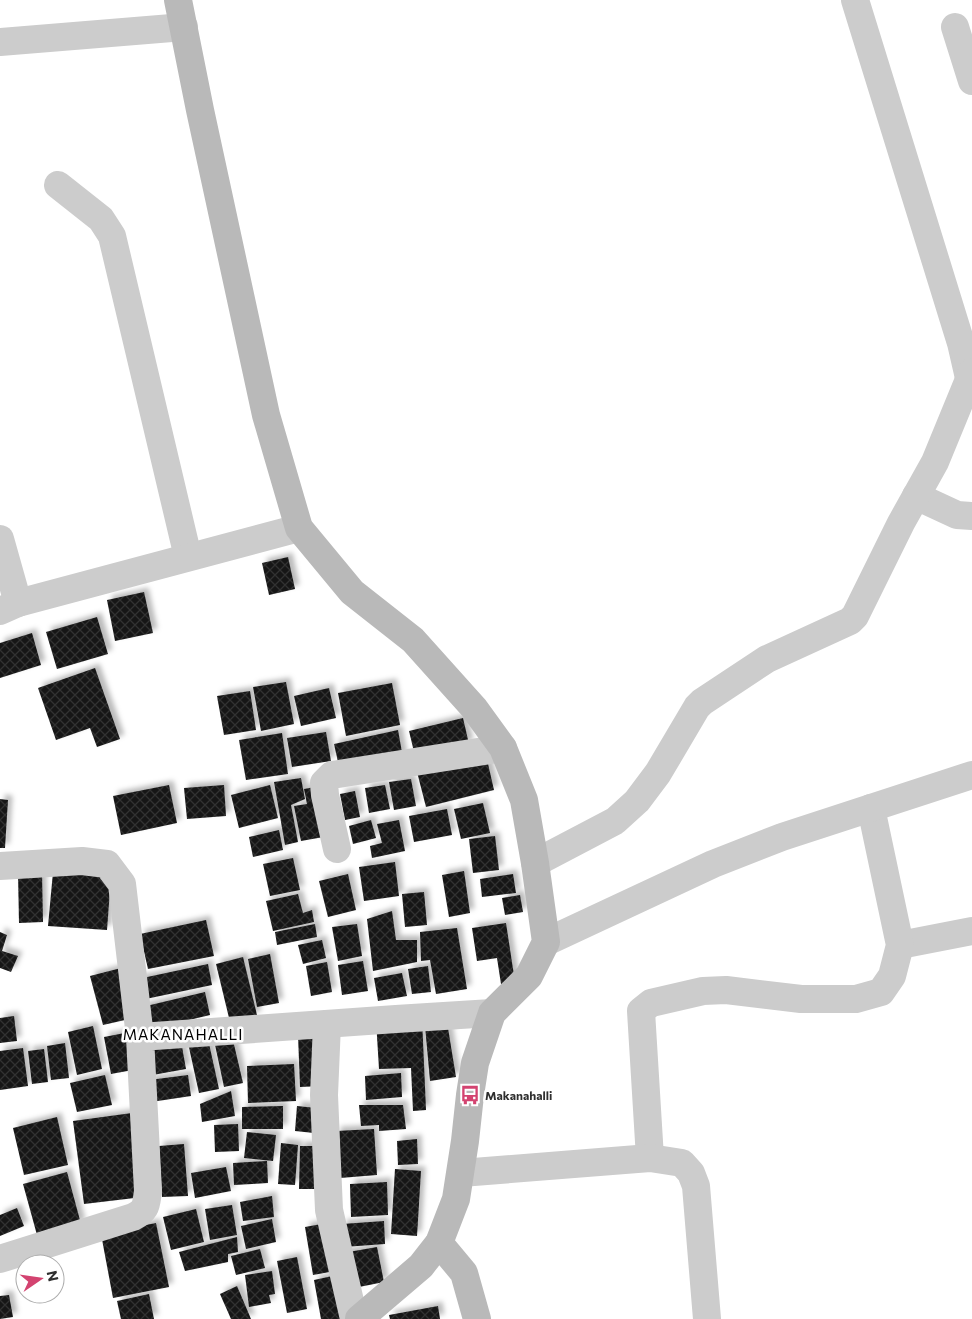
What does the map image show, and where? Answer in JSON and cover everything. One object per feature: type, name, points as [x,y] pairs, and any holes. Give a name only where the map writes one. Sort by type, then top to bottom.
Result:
[{"type":"main road","points":[[178,0],[266,415],[299,528],[352,592],[414,640],[474,708],[503,748],[524,800],[546,942],[530,976],[492,1014],[475,1063],[456,1199],[440,1243],[421,1266],[359,1319]]},
{"type":"main road","points":[[440,1243],[464,1274],[477,1319]]},
{"type":"street","points":[[535,863],[615,821],[637,801],[658,773],[697,707],[702,702],[768,659],[850,621],[855,616],[901,523],[935,462],[971,375],[855,0]]},
{"type":"street","points":[[0,42],[184,27]]},
{"type":"street","points":[[955,27],[972,81]]},
{"type":"street","points":[[58,186],[101,219],[112,236],[188,557]]},
{"type":"street","points":[[916,496],[957,515],[972,516]]},
{"type":"street","points":[[0,539],[9,607],[299,528]]},
{"type":"street","points":[[336,849],[324,783],[332,775],[503,748]]},
{"type":"street","points":[[546,942],[713,864],[782,837],[972,775]]},
{"type":"street","points":[[650,1158],[641,1011],[651,1003],[703,991],[726,990],[801,999],[856,999],[880,992],[892,976],[900,945],[871,808]]},
{"type":"street","points":[[0,866],[82,861],[108,864],[122,884],[140,1037],[148,1191],[146,1204],[142,1212],[133,1217],[0,1259]]},
{"type":"street","points":[[900,945],[972,931]]},
{"type":"street","points":[[140,1037],[492,1014]]},
{"type":"street","points":[[327,1024],[324,1095],[329,1210],[354,1319]]},
{"type":"street","points":[[461,1173],[650,1158],[682,1163],[690,1173],[696,1186],[707,1319]]},
{"type":"building","points":[[288,557],[295,589],[269,595],[262,563]]},
{"type":"building","points":[[144,592],[153,633],[115,641],[107,600]]},
{"type":"building","points":[[97,617],[108,654],[57,669],[46,632]]},
{"type":"building","points":[[32,633],[41,665],[0,678],[0,643]]},
{"type":"building","points":[[95,668],[120,739],[97,747],[90,728],[56,740],[38,688]]},
{"type":"building","points":[[286,682],[294,724],[261,731],[253,687]]},
{"type":"building","points":[[392,683],[400,725],[346,736],[338,693]]},
{"type":"building","points":[[329,688],[336,718],[301,726],[294,696]]},
{"type":"building","points":[[250,691],[256,730],[224,735],[217,696]]},
{"type":"building","points":[[463,718],[469,744],[415,756],[409,731]]},
{"type":"building","points":[[398,730],[403,758],[340,771],[334,744]]},
{"type":"building","points":[[326,732],[331,761],[292,767],[287,738]]},
{"type":"building","points":[[282,733],[288,774],[246,780],[239,740]]},
{"type":"building","points":[[486,755],[494,790],[426,807],[417,772]]},
{"type":"building","points":[[301,778],[305,799],[291,805],[298,842],[285,845],[274,782]]},
{"type":"building","points":[[411,779],[416,806],[394,810],[389,782]]},
{"type":"building","points":[[169,785],[177,823],[121,835],[113,796]]},
{"type":"building","points":[[224,785],[226,816],[187,819],[184,788]]},
{"type":"building","points":[[270,785],[278,818],[239,828],[231,795]]},
{"type":"building","points":[[385,785],[390,809],[369,813],[365,788]]},
{"type":"building","points":[[320,786],[329,836],[301,841],[294,806],[307,804],[304,789]]},
{"type":"building","points":[[355,791],[360,817],[345,820],[340,794]]},
{"type":"building","points":[[0,799],[8,800],[5,848],[0,848]]},
{"type":"building","points":[[483,803],[490,833],[461,839],[454,809]]},
{"type":"building","points":[[447,809],[452,835],[414,842],[409,816]]},
{"type":"building","points":[[371,820],[376,838],[353,844],[349,826]]},
{"type":"building","points":[[399,820],[405,851],[372,858],[370,846],[382,843],[377,824]]},
{"type":"building","points":[[279,830],[283,850],[253,857],[249,837]]},
{"type":"building","points":[[495,836],[499,870],[473,873],[469,839]]},
{"type":"building","points":[[293,858],[300,890],[270,896],[263,864]]},
{"type":"building","points":[[395,862],[399,896],[364,901],[359,867]]},
{"type":"building","points":[[464,871],[470,913],[449,917],[442,875]]},
{"type":"building","points":[[53,872],[111,876],[107,930],[48,926]]},
{"type":"building","points":[[18,873],[42,873],[43,922],[19,923]]},
{"type":"building","points":[[348,874],[356,910],[328,917],[319,881]]},
{"type":"building","points":[[513,874],[516,893],[482,897],[480,879]]},
{"type":"building","points":[[424,892],[427,925],[405,927],[402,894]]},
{"type":"building","points":[[298,894],[303,913],[312,910],[314,922],[273,931],[266,901]]},
{"type":"building","points":[[520,895],[523,912],[505,915],[502,898]]},
{"type":"building","points":[[392,911],[396,940],[417,940],[417,962],[373,971],[367,919]]},
{"type":"building","points":[[206,920],[214,956],[148,969],[140,934]]},
{"type":"building","points":[[506,923],[515,982],[501,984],[497,958],[477,961],[472,928]]},
{"type":"building","points":[[315,924],[317,937],[277,945],[275,932]]},
{"type":"building","points":[[357,924],[362,956],[338,961],[332,927]]},
{"type":"building","points":[[457,928],[467,989],[436,994],[430,960],[421,961],[420,932]]},
{"type":"building","points":[[0,932],[7,935],[2,951],[18,956],[11,972],[0,968]]},
{"type":"building","points":[[322,940],[326,958],[303,964],[298,945]]},
{"type":"building","points":[[270,954],[279,1003],[257,1007],[248,959]]},
{"type":"building","points":[[243,957],[257,1015],[230,1022],[216,964]]},
{"type":"building","points":[[363,961],[368,991],[342,995],[338,965]]},
{"type":"building","points":[[327,962],[332,992],[311,996],[306,966]]},
{"type":"building","points":[[208,964],[212,985],[141,1000],[138,979]]},
{"type":"building","points":[[428,966],[431,992],[412,994],[408,969]]},
{"type":"building","points":[[125,967],[138,1017],[103,1025],[90,976]]},
{"type":"building","points":[[402,973],[407,996],[378,1001],[374,978]]},
{"type":"building","points":[[205,992],[210,1015],[147,1030],[142,1007]]},
{"type":"building","points":[[14,1016],[17,1041],[0,1043],[0,1018]]},
{"type":"building","points":[[422,1018],[426,1110],[413,1111],[411,1068],[379,1069],[376,1020]]},
{"type":"building","points":[[447,1022],[456,1077],[430,1081],[425,1026]]},
{"type":"building","points":[[93,1026],[102,1069],[77,1075],[68,1032]]},
{"type":"building","points":[[130,1032],[138,1069],[111,1074],[104,1037]]},
{"type":"building","points":[[321,1034],[322,1086],[300,1087],[298,1035]]},
{"type":"building","points":[[232,1036],[243,1083],[224,1087],[214,1040]]},
{"type":"building","points":[[208,1039],[219,1089],[199,1093],[188,1043]]},
{"type":"building","points":[[181,1041],[186,1069],[147,1076],[142,1047]]},
{"type":"building","points":[[65,1043],[69,1078],[51,1080],[47,1046]]},
{"type":"building","points":[[23,1048],[28,1086],[0,1090],[0,1051]]},
{"type":"building","points":[[44,1049],[48,1082],[32,1084],[28,1051]]},
{"type":"building","points":[[294,1064],[296,1101],[248,1103],[247,1066]]},
{"type":"building","points":[[401,1073],[402,1097],[366,1100],[365,1076]]},
{"type":"building","points":[[105,1075],[112,1105],[77,1112],[70,1083]]},
{"type":"building","points":[[188,1075],[191,1096],[151,1102],[149,1080]]},
{"type":"building","points":[[231,1091],[235,1116],[202,1122],[200,1104]]},
{"type":"building","points":[[359,1105],[403,1105],[406,1129],[379,1131],[379,1125],[361,1126]]},
{"type":"building","points":[[283,1106],[283,1129],[242,1129],[242,1107]]},
{"type":"building","points":[[297,1106],[316,1108],[314,1133],[295,1131]]},
{"type":"building","points":[[132,1113],[143,1197],[84,1204],[73,1121]]},
{"type":"building","points":[[57,1117],[68,1165],[24,1175],[13,1128]]},
{"type":"building","points":[[238,1124],[239,1151],[215,1152],[214,1125]]},
{"type":"building","points":[[374,1129],[377,1175],[340,1178],[336,1131]]},
{"type":"building","points":[[247,1132],[276,1135],[273,1161],[244,1158]]},
{"type":"building","points":[[417,1139],[418,1164],[398,1165],[397,1141]]},
{"type":"building","points":[[281,1143],[298,1145],[295,1185],[278,1184]]},
{"type":"building","points":[[184,1144],[188,1196],[162,1197],[159,1146]]},
{"type":"building","points":[[300,1146],[324,1146],[324,1189],[299,1189]]},
{"type":"building","points":[[267,1161],[268,1183],[234,1185],[233,1163]]},
{"type":"building","points":[[226,1167],[231,1191],[195,1198],[191,1173]]},
{"type":"building","points":[[395,1169],[421,1171],[417,1236],[391,1234]]},
{"type":"building","points":[[67,1172],[81,1224],[37,1235],[23,1184]]},
{"type":"building","points":[[387,1182],[388,1215],[351,1217],[350,1184]]},
{"type":"building","points":[[272,1196],[274,1217],[243,1221],[240,1202]]},
{"type":"building","points":[[232,1205],[237,1235],[210,1240],[205,1209]]},
{"type":"building","points":[[17,1208],[24,1226],[0,1236],[0,1215]]},
{"type":"building","points":[[196,1209],[204,1242],[171,1250],[163,1217]]},
{"type":"building","points":[[272,1219],[276,1242],[246,1249],[241,1226]]},
{"type":"building","points":[[384,1221],[385,1244],[344,1247],[342,1224]]},
{"type":"building","points":[[156,1223],[169,1287],[113,1298],[101,1234]]},
{"type":"building","points":[[327,1223],[335,1271],[313,1275],[305,1227]]},
{"type":"building","points":[[237,1237],[238,1252],[228,1254],[228,1262],[185,1271],[179,1252]]},
{"type":"building","points":[[377,1247],[384,1282],[349,1289],[343,1253]]},
{"type":"building","points":[[260,1249],[265,1268],[236,1275],[231,1256]]},
{"type":"building","points":[[297,1257],[307,1309],[287,1313],[277,1261]]},
{"type":"building","points":[[272,1271],[275,1294],[269,1295],[271,1303],[249,1307],[245,1275]]},
{"type":"building","points":[[337,1275],[346,1319],[321,1319],[314,1280]]},
{"type":"building","points":[[237,1286],[251,1319],[231,1319],[220,1294]]},
{"type":"building","points":[[149,1294],[154,1319],[121,1319],[117,1301]]},
{"type":"building","points":[[9,1295],[13,1317],[0,1319],[0,1296]]},
{"type":"building","points":[[438,1306],[440,1319],[390,1319],[389,1315]]},
{"type":"place","name":"Makanahalli","points":[[470,1095]]},
{"type":"district","name":"MAKANAHALLI","points":[[183,1034]]}]
